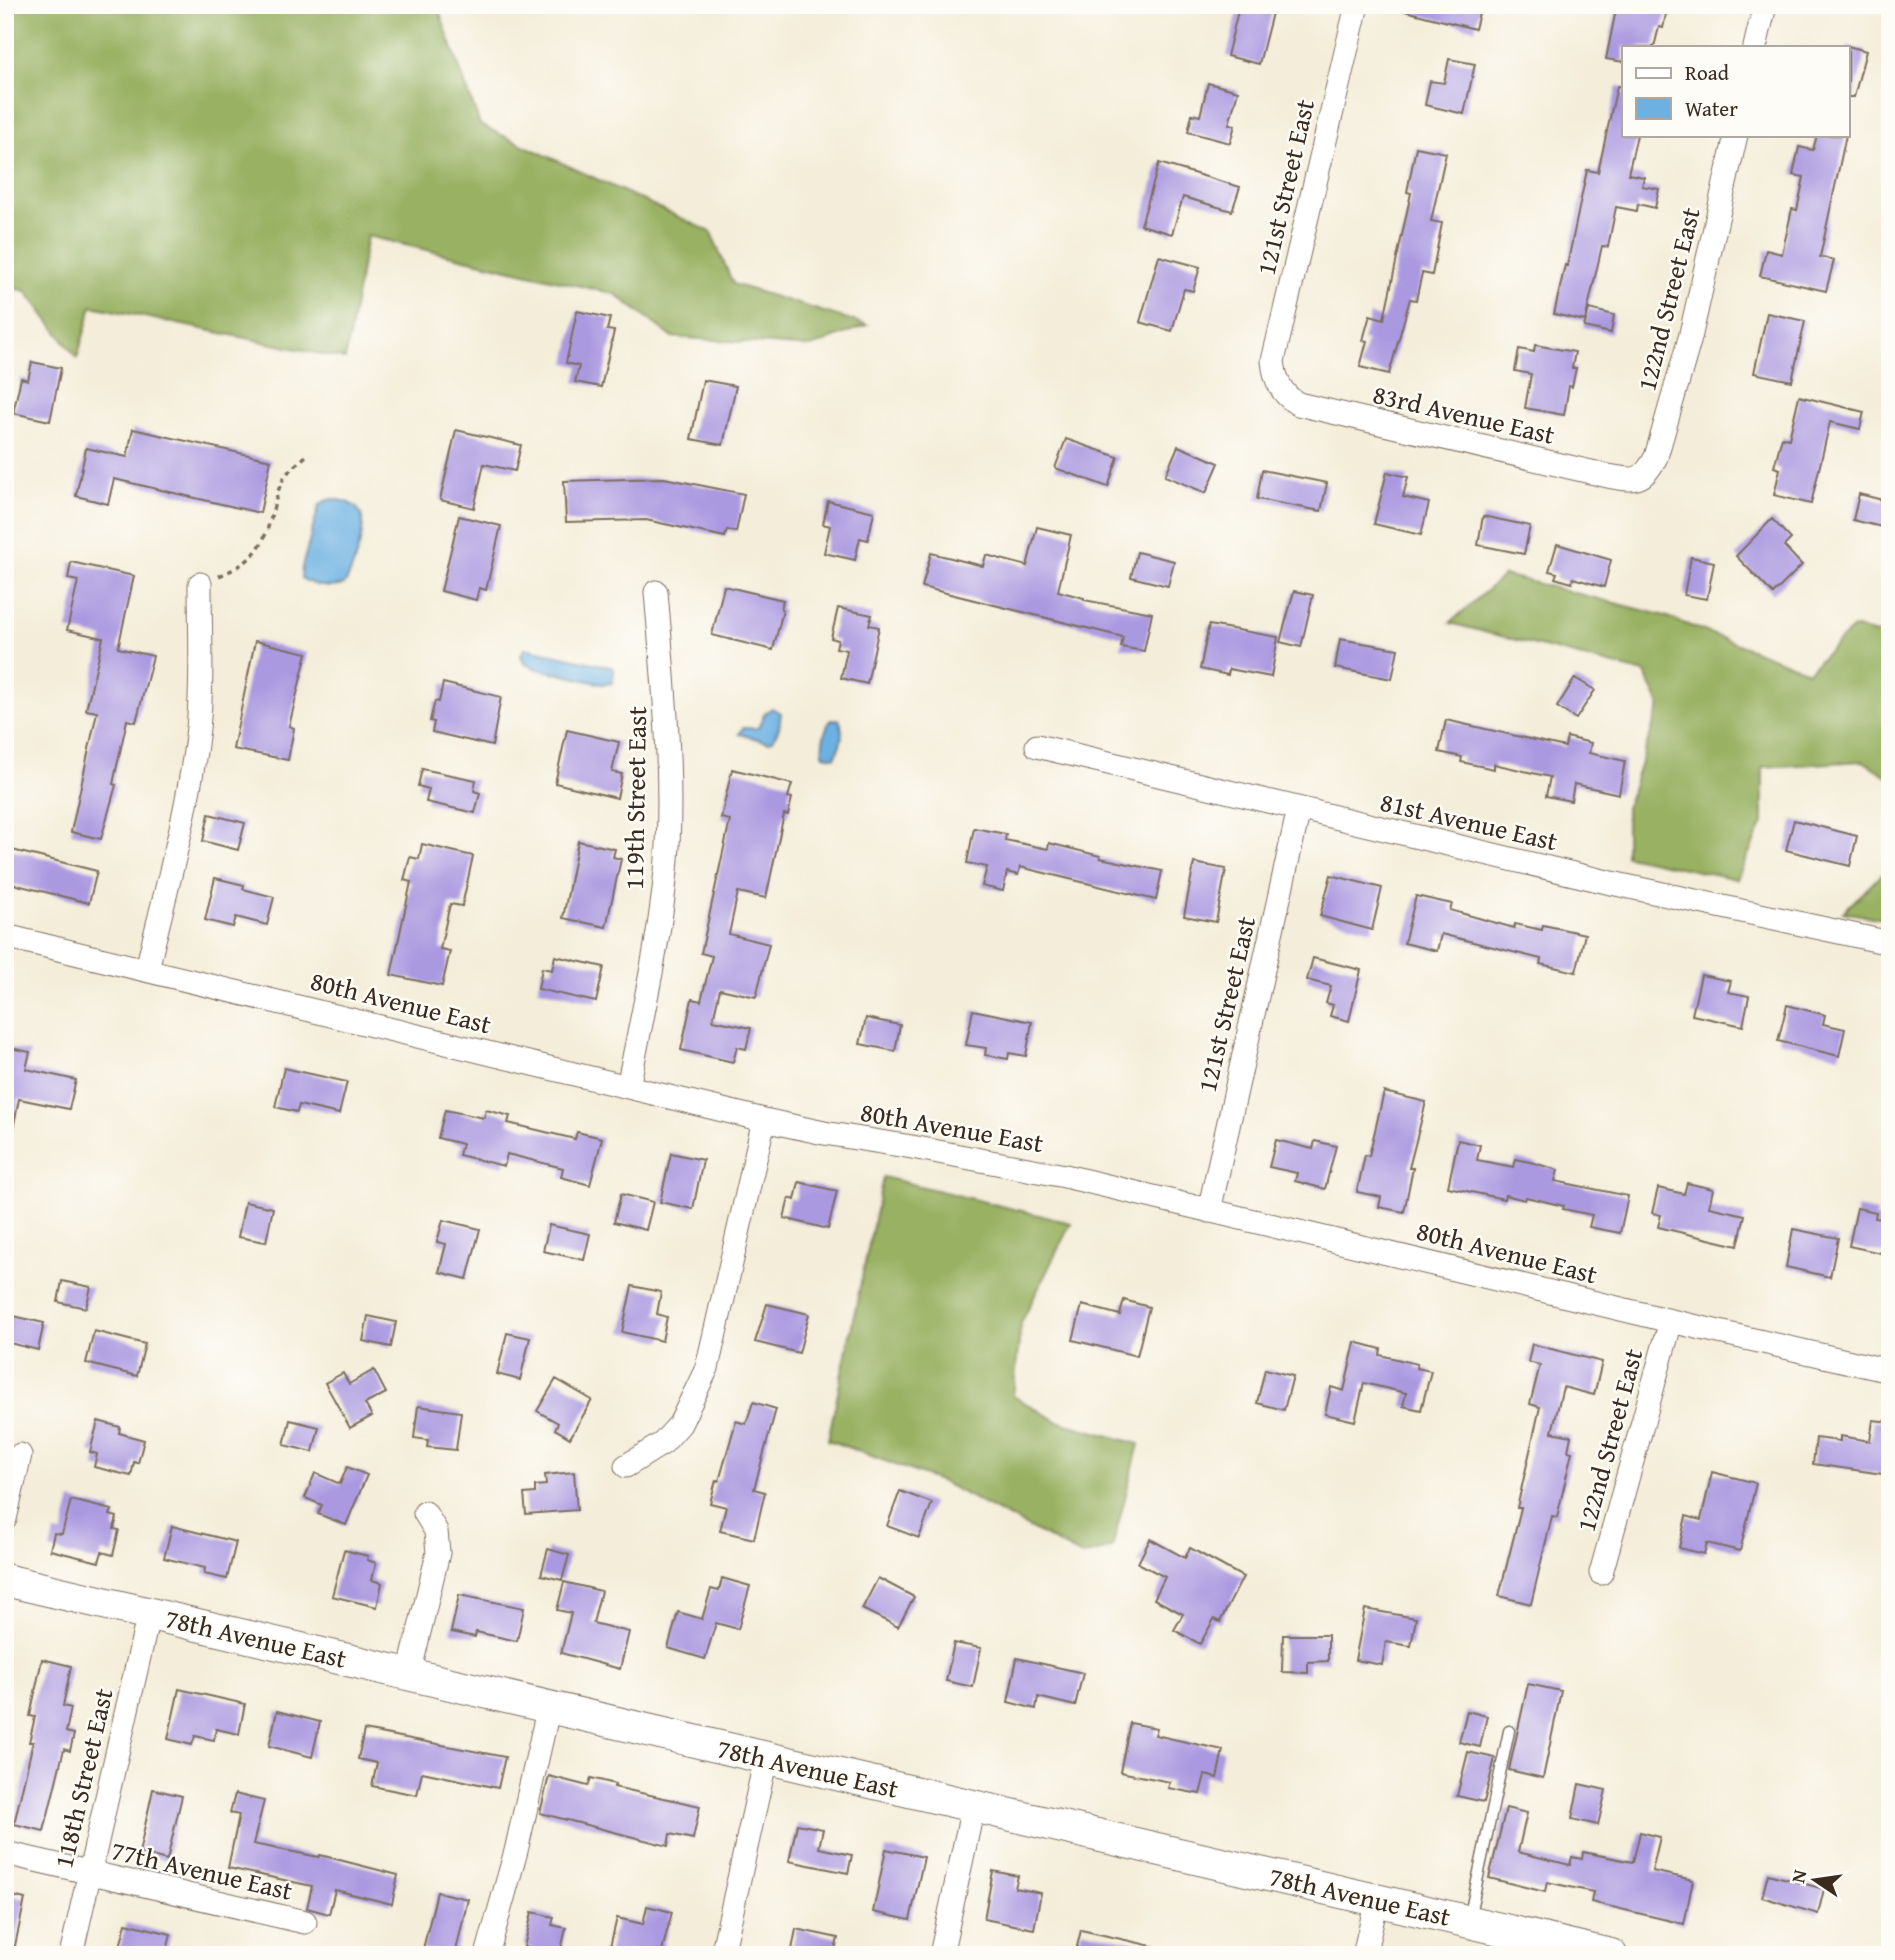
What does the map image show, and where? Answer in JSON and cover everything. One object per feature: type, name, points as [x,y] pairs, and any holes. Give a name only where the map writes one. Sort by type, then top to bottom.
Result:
[{"type":"street","name":"121st Street East","points":[[1278,382],[1273,360],[1357,5]]},
{"type":"street","points":[[1755,46],[1765,5]]},
{"type":"street","name":"122nd Street East","points":[[1647,474],[1656,457],[1690,338],[1736,136]]},
{"type":"street","name":"83rd Avenue East","points":[[1278,382],[1282,391],[1298,404],[1608,476],[1636,479],[1647,474]]},
{"type":"street","points":[[148,969],[190,791],[195,758],[199,724],[200,584]]},
{"type":"street","name":"119th Street East","points":[[628,1087],[661,917],[668,844],[669,758],[656,592]]},
{"type":"street","name":"81st Avenue East","points":[[1037,746],[1607,882],[1890,943]]},
{"type":"street","name":"121st Street East","points":[[1209,1211],[1299,809]]},
{"type":"street","name":"80th Avenue East","points":[[5,936],[764,1120],[1065,1176],[1890,1371]]},
{"type":"street","points":[[626,1466],[663,1443],[680,1424],[707,1367],[764,1120]]},
{"type":"street","name":"122nd Street East","points":[[1601,1573],[1671,1321]]},
{"type":"street","points":[[5,1519],[20,1455]]},
{"type":"street","points":[[409,1674],[438,1553],[436,1531],[425,1513]]},
{"type":"street","name":"78th Avenue East","points":[[5,1580],[1611,1955]]},
{"type":"street","name":"118th Street East","points":[[71,1955],[149,1613]]},
{"type":"street","points":[[487,1955],[516,1851],[549,1706]]},
{"type":"street","points":[[722,1955],[766,1758]]},
{"type":"street","points":[[941,1955],[973,1807]]},
{"type":"street","name":"77th Avenue East","points":[[5,1853],[306,1922]]},
{"type":"street","points":[[1364,1955],[1377,1900]]},
{"type":"lane","points":[[1468,1921],[1509,1731]]},
{"type":"path","points":[[200,584],[241,567],[255,553],[268,530],[281,482],[286,473],[306,456]]},
{"type":"green space","points":[[5,5],[437,5],[480,125],[711,232],[733,284],[867,325],[811,347],[672,337],[615,294],[367,236],[345,359],[92,306],[77,358],[26,291],[5,286]]},
{"type":"green space","points":[[1504,575],[1662,615],[1808,671],[1853,628],[1890,637],[1890,778],[1863,761],[1763,767],[1763,823],[1737,879],[1626,856],[1626,808],[1660,705],[1645,673],[1450,623]]},
{"type":"green space","points":[[1890,863],[1890,920],[1843,912],[1889,867]]},
{"type":"green space","points":[[883,1177],[1071,1223],[1021,1323],[1013,1396],[1059,1422],[1139,1444],[1112,1548],[1082,1556],[942,1482],[828,1440]]},
{"type":"water","points":[[333,499],[353,505],[359,511],[363,525],[352,570],[344,585],[327,587],[301,578],[319,506]]},
{"type":"water","points":[[525,648],[612,667],[612,683],[602,684],[534,668],[524,663],[521,655]]},
{"type":"water","points":[[772,708],[781,713],[779,728],[773,740],[768,742],[739,734],[743,728],[758,728],[765,713]]},
{"type":"water","points":[[839,719],[842,733],[835,757],[824,755],[823,742],[827,728],[831,720]]},
{"type":"building","points":[[1245,5],[1274,5],[1259,64],[1227,56],[1238,11],[1243,12]]},
{"type":"building","points":[[1406,5],[1481,5],[1475,29],[1405,11]]},
{"type":"building","points":[[1617,5],[1668,5],[1663,28],[1659,27],[1654,46],[1622,46],[1622,62],[1606,59]]},
{"type":"building","points":[[1850,47],[1866,51],[1854,97],[1850,97]]},
{"type":"building","points":[[1449,59],[1475,64],[1464,114],[1425,105],[1430,81],[1444,83]]},
{"type":"building","points":[[1208,83],[1238,91],[1229,124],[1235,125],[1230,143],[1188,132],[1192,114],[1200,116]]},
{"type":"building","points":[[1617,86],[1622,87],[1622,136],[1637,136],[1628,174],[1644,177],[1642,186],[1659,189],[1655,208],[1638,204],[1637,211],[1616,207],[1608,247],[1602,246],[1585,321],[1554,314],[1587,170],[1598,172]]},
{"type":"building","points":[[1817,136],[1846,136],[1820,257],[1834,260],[1826,291],[1760,276],[1766,250],[1782,254],[1792,209],[1797,210],[1804,177],[1793,175],[1799,147],[1813,150]]},
{"type":"building","points":[[1416,147],[1446,153],[1431,221],[1442,223],[1432,275],[1422,273],[1416,300],[1410,299],[1389,374],[1360,367],[1367,341],[1363,340],[1370,315],[1384,319],[1411,193],[1407,192]]},
{"type":"building","points":[[1159,163],[1240,187],[1232,211],[1183,197],[1172,234],[1141,225]]},
{"type":"building","points":[[1159,256],[1200,267],[1193,291],[1184,289],[1172,331],[1140,322]]},
{"type":"building","points":[[1589,309],[1614,315],[1611,333],[1584,327]]},
{"type":"building","points":[[577,311],[610,318],[607,330],[614,331],[601,387],[575,382],[579,366],[566,363]]},
{"type":"building","points":[[1767,313],[1805,321],[1792,381],[1754,373]]},
{"type":"building","points":[[1535,345],[1575,352],[1572,368],[1576,368],[1572,387],[1569,386],[1564,415],[1525,408],[1531,374],[1515,371],[1519,349],[1534,352]]},
{"type":"building","points":[[32,362],[61,368],[50,421],[13,413],[21,378],[28,380]]},
{"type":"building","points":[[703,380],[736,386],[723,445],[691,439]]},
{"type":"building","points":[[1799,396],[1864,412],[1860,429],[1830,422],[1811,504],[1774,495],[1780,469],[1774,467],[1782,437],[1789,439]]},
{"type":"building","points":[[133,429],[271,460],[260,513],[114,479],[108,504],[76,496],[86,448],[127,457]]},
{"type":"building","points":[[456,430],[521,445],[515,471],[484,464],[474,508],[440,500]]},
{"type":"building","points":[[1066,439],[1118,457],[1108,487],[1055,468]]},
{"type":"building","points":[[1178,446],[1219,463],[1206,493],[1165,476]]},
{"type":"building","points":[[1262,470],[1327,483],[1321,511],[1257,499]]},
{"type":"building","points":[[1387,472],[1408,477],[1403,497],[1429,503],[1421,535],[1374,524]]},
{"type":"building","points":[[664,478],[744,494],[736,532],[727,530],[725,537],[646,520],[566,522],[564,481]]},
{"type":"building","points":[[1859,494],[1890,502],[1886,528],[1853,520]]},
{"type":"building","points":[[828,501],[874,512],[868,540],[860,538],[855,560],[824,553],[830,526],[823,524]]},
{"type":"building","points":[[459,516],[501,526],[486,590],[479,588],[476,600],[441,591]]},
{"type":"building","points":[[1483,516],[1530,526],[1524,554],[1478,545]]},
{"type":"building","points":[[1772,519],[1791,539],[1784,546],[1802,565],[1773,594],[1736,556]]},
{"type":"building","points":[[1037,527],[1071,535],[1058,591],[1084,600],[1152,613],[1144,651],[1121,647],[1123,637],[922,587],[931,553],[983,566],[986,555],[1027,566]]},
{"type":"building","points":[[1557,544],[1611,560],[1604,587],[1573,578],[1572,583],[1555,578],[1557,573],[1549,571]]},
{"type":"building","points":[[1137,552],[1174,561],[1168,586],[1131,577]]},
{"type":"building","points":[[1691,557],[1714,562],[1707,599],[1684,595]]},
{"type":"building","points":[[71,562],[134,576],[118,648],[153,656],[136,722],[127,720],[113,784],[116,785],[101,839],[71,832],[97,712],[86,710],[103,638],[67,630],[78,581],[68,579]]},
{"type":"building","points":[[724,586],[783,600],[773,650],[712,635]]},
{"type":"building","points":[[1294,591],[1313,595],[1301,647],[1280,642]]},
{"type":"building","points":[[838,608],[872,615],[869,625],[879,627],[867,684],[841,678],[847,650],[836,648],[838,640],[831,638]]},
{"type":"building","points":[[1209,625],[1278,637],[1271,677],[1229,669],[1228,675],[1200,669]]},
{"type":"building","points":[[1340,639],[1398,649],[1392,679],[1335,668]]},
{"type":"building","points":[[255,641],[307,653],[289,726],[294,728],[288,760],[233,749]]},
{"type":"building","points":[[1575,678],[1595,690],[1576,719],[1557,707]]},
{"type":"building","points":[[443,683],[501,697],[492,746],[432,732],[434,722],[430,721],[435,701],[439,702]]},
{"type":"building","points":[[1446,720],[1565,747],[1567,737],[1591,743],[1589,753],[1625,761],[1619,794],[1574,784],[1571,801],[1546,796],[1550,777],[1494,764],[1494,769],[1461,762],[1462,757],[1439,752]]},
{"type":"building","points":[[567,730],[619,742],[612,772],[622,774],[617,798],[555,783]]},
{"type":"building","points":[[422,769],[476,780],[474,791],[480,793],[475,813],[426,802],[429,789],[418,786]]},
{"type":"building","points":[[732,769],[792,784],[788,797],[792,798],[788,815],[784,814],[766,898],[738,892],[729,934],[769,944],[756,997],[720,989],[713,1020],[751,1028],[746,1049],[737,1047],[733,1062],[681,1050],[692,999],[701,1001],[712,956],[701,953],[730,820],[721,818]]},
{"type":"building","points":[[209,814],[245,823],[238,850],[203,841]]},
{"type":"building","points":[[1794,820],[1857,836],[1850,866],[1786,850]]},
{"type":"building","points":[[974,828],[1006,834],[1005,840],[1048,849],[1049,843],[1100,858],[1162,871],[1156,900],[1020,867],[1018,875],[1007,872],[1003,891],[982,886],[987,867],[967,863]]},
{"type":"building","points":[[578,841],[615,849],[613,857],[621,859],[606,927],[563,918]]},
{"type":"building","points":[[422,844],[473,856],[462,906],[450,904],[440,949],[450,951],[442,986],[391,975],[411,882],[404,880],[410,857],[419,859]]},
{"type":"building","points":[[8,849],[97,871],[89,903],[5,882]]},
{"type":"building","points":[[1194,863],[1226,869],[1216,922],[1184,916]]},
{"type":"building","points":[[1331,875],[1382,888],[1372,930],[1320,916]]},
{"type":"building","points":[[215,878],[244,885],[243,889],[274,897],[267,925],[236,917],[233,927],[205,920]]},
{"type":"building","points":[[1416,896],[1452,904],[1450,910],[1514,928],[1515,924],[1542,930],[1543,925],[1585,934],[1576,972],[1540,964],[1541,959],[1441,934],[1437,951],[1404,943]]},
{"type":"building","points":[[555,956],[604,967],[596,1002],[538,989],[542,968],[552,970]]},
{"type":"building","points":[[1313,958],[1361,970],[1349,1021],[1330,1016],[1333,1005],[1326,1003],[1331,986],[1307,980]]},
{"type":"building","points":[[1701,975],[1731,981],[1728,992],[1749,996],[1743,1026],[1692,1015]]},
{"type":"building","points":[[1787,1005],[1825,1015],[1823,1024],[1845,1029],[1839,1056],[1778,1041]]},
{"type":"building","points":[[973,1010],[1032,1022],[1026,1056],[1009,1053],[1008,1059],[985,1055],[986,1048],[966,1045]]},
{"type":"building","points":[[866,1018],[900,1025],[895,1051],[860,1044]]},
{"type":"building","points":[[5,1047],[30,1052],[26,1069],[76,1080],[69,1109],[19,1099],[13,1129],[5,1129]]},
{"type":"building","points":[[284,1068],[347,1082],[339,1114],[299,1105],[297,1112],[275,1107]]},
{"type":"building","points":[[1384,1092],[1426,1102],[1409,1168],[1413,1168],[1404,1212],[1379,1207],[1381,1197],[1357,1192],[1365,1155],[1369,1156]]},
{"type":"building","points":[[445,1110],[484,1118],[486,1110],[510,1116],[508,1123],[575,1139],[577,1132],[602,1138],[590,1185],[561,1177],[563,1168],[507,1154],[504,1166],[459,1155],[462,1144],[438,1138]]},
{"type":"building","points":[[1276,1140],[1313,1149],[1315,1141],[1336,1146],[1325,1189],[1295,1181],[1297,1173],[1269,1167]]},
{"type":"building","points":[[1458,1140],[1480,1145],[1477,1160],[1514,1167],[1516,1159],[1534,1163],[1558,1170],[1555,1181],[1628,1196],[1620,1233],[1589,1227],[1592,1215],[1563,1209],[1564,1206],[1526,1197],[1525,1200],[1505,1195],[1504,1199],[1448,1187]]},
{"type":"building","points":[[671,1153],[703,1160],[693,1209],[660,1202]]},
{"type":"building","points":[[799,1182],[837,1191],[828,1229],[784,1218],[789,1198],[795,1200]]},
{"type":"building","points":[[1687,1183],[1713,1189],[1709,1207],[1745,1215],[1738,1246],[1658,1227],[1661,1215],[1652,1213],[1658,1188],[1684,1194]]},
{"type":"building","points":[[621,1194],[653,1202],[646,1230],[614,1222]]},
{"type":"building","points":[[245,1202],[273,1208],[266,1242],[238,1237]]},
{"type":"building","points":[[1857,1208],[1876,1212],[1875,1218],[1890,1220],[1890,1255],[1849,1246]]},
{"type":"building","points":[[443,1220],[480,1229],[467,1279],[439,1272],[446,1244],[437,1242]]},
{"type":"building","points":[[549,1225],[590,1234],[584,1260],[543,1251]]},
{"type":"building","points":[[1793,1229],[1838,1238],[1830,1277],[1786,1267]]},
{"type":"building","points":[[62,1281],[91,1287],[86,1308],[58,1302]]},
{"type":"building","points":[[632,1286],[661,1292],[657,1314],[667,1317],[662,1341],[622,1332]]},
{"type":"building","points":[[1124,1300],[1149,1307],[1137,1356],[1073,1340],[1082,1305],[1120,1315]]},
{"type":"building","points":[[767,1304],[809,1314],[799,1353],[755,1342]]},
{"type":"building","points":[[5,1314],[44,1323],[38,1350],[5,1342]]},
{"type":"building","points":[[368,1316],[396,1322],[391,1347],[363,1341]]},
{"type":"building","points":[[94,1331],[145,1344],[137,1376],[86,1363]]},
{"type":"building","points":[[507,1333],[530,1338],[520,1380],[497,1374]]},
{"type":"building","points":[[1355,1342],[1381,1349],[1380,1355],[1417,1364],[1416,1368],[1431,1371],[1421,1410],[1403,1406],[1406,1393],[1364,1383],[1355,1421],[1325,1414],[1331,1387],[1344,1391]]},
{"type":"building","points":[[1532,1344],[1602,1362],[1594,1395],[1563,1387],[1552,1432],[1571,1436],[1568,1451],[1572,1452],[1557,1517],[1552,1516],[1531,1604],[1499,1596],[1521,1508],[1517,1508],[1540,1407],[1530,1404],[1540,1365],[1528,1362]]},
{"type":"building","points":[[1265,1369],[1293,1376],[1284,1410],[1257,1403]]},
{"type":"building","points":[[374,1370],[386,1393],[365,1404],[372,1416],[350,1428],[325,1383],[343,1373],[349,1384]]},
{"type":"building","points":[[556,1379],[592,1400],[570,1438],[555,1429],[558,1423],[537,1411]]},
{"type":"building","points":[[753,1402],[776,1409],[754,1489],[765,1492],[754,1539],[720,1531],[726,1507],[710,1503],[736,1421],[746,1424]]},
{"type":"building","points":[[418,1406],[461,1412],[456,1450],[427,1447],[428,1440],[414,1438]]},
{"type":"building","points":[[290,1420],[319,1427],[313,1452],[284,1445]]},
{"type":"building","points":[[1873,1420],[1890,1422],[1890,1475],[1813,1464],[1816,1438],[1840,1441],[1840,1436],[1870,1441]]},
{"type":"building","points":[[98,1421],[120,1427],[119,1433],[144,1440],[138,1463],[134,1462],[131,1476],[94,1467],[97,1454],[90,1452]]},
{"type":"building","points":[[347,1467],[367,1475],[346,1525],[318,1514],[322,1505],[305,1498],[315,1473],[340,1484]]},
{"type":"building","points":[[574,1472],[577,1510],[526,1514],[524,1494],[535,1493],[535,1486],[546,1485],[545,1475]]},
{"type":"building","points":[[1712,1472],[1756,1483],[1740,1551],[1707,1543],[1704,1554],[1679,1548],[1686,1516],[1701,1520]]},
{"type":"building","points":[[900,1491],[932,1503],[919,1538],[887,1526]]},
{"type":"building","points":[[71,1500],[112,1510],[110,1515],[117,1517],[114,1529],[119,1530],[113,1555],[102,1552],[99,1562],[50,1550],[54,1533],[62,1534]]},
{"type":"building","points":[[172,1526],[236,1542],[227,1579],[204,1574],[205,1568],[164,1558]]},
{"type":"building","points":[[1150,1539],[1185,1558],[1190,1548],[1243,1577],[1220,1622],[1214,1619],[1200,1644],[1174,1630],[1183,1614],[1154,1599],[1165,1577],[1138,1563]]},
{"type":"building","points":[[548,1549],[569,1555],[562,1580],[541,1575]]},
{"type":"building","points":[[344,1550],[368,1556],[367,1560],[376,1563],[372,1580],[382,1583],[377,1607],[332,1596]]},
{"type":"building","points":[[722,1578],[750,1586],[738,1629],[716,1623],[705,1659],[668,1648],[678,1612],[702,1619],[711,1589],[719,1591]]},
{"type":"building","points":[[878,1578],[914,1597],[898,1627],[862,1609]]},
{"type":"building","points":[[564,1582],[601,1591],[593,1623],[629,1632],[620,1669],[561,1653],[571,1613],[557,1610]]},
{"type":"building","points":[[459,1595],[524,1608],[517,1641],[476,1632],[475,1637],[451,1632]]},
{"type":"building","points":[[1365,1609],[1416,1618],[1411,1646],[1386,1642],[1382,1665],[1355,1660]]},
{"type":"building","points":[[1283,1635],[1328,1635],[1328,1661],[1308,1662],[1308,1673],[1282,1672]]},
{"type":"building","points":[[954,1643],[981,1648],[973,1687],[946,1681]]},
{"type":"building","points":[[1017,1658],[1083,1673],[1075,1706],[1038,1697],[1036,1709],[1008,1702]]},
{"type":"building","points":[[42,1659],[71,1666],[63,1706],[71,1708],[66,1732],[74,1734],[70,1751],[64,1749],[44,1831],[14,1824],[33,1742],[29,1742],[35,1717],[30,1716]]},
{"type":"building","points":[[1528,1684],[1561,1691],[1543,1778],[1509,1770]]},
{"type":"building","points":[[179,1689],[245,1704],[239,1734],[216,1729],[214,1740],[195,1736],[192,1745],[168,1739]]},
{"type":"building","points":[[277,1711],[320,1722],[312,1757],[269,1746]]},
{"type":"building","points":[[1467,1711],[1487,1716],[1480,1747],[1459,1742]]},
{"type":"building","points":[[1130,1723],[1157,1728],[1155,1735],[1223,1750],[1217,1778],[1205,1775],[1200,1794],[1168,1788],[1170,1782],[1120,1772]]},
{"type":"building","points":[[364,1730],[505,1757],[498,1788],[422,1772],[417,1795],[372,1786],[377,1763],[358,1759]]},
{"type":"building","points":[[1468,1752],[1495,1758],[1484,1802],[1457,1796]]},
{"type":"building","points":[[549,1776],[588,1786],[591,1778],[615,1784],[614,1787],[700,1806],[693,1839],[670,1834],[668,1846],[540,1813]]},
{"type":"building","points":[[1579,1784],[1606,1790],[1598,1825],[1572,1819]]},
{"type":"building","points":[[153,1789],[182,1796],[167,1860],[139,1853]]},
{"type":"building","points":[[235,1794],[264,1801],[253,1844],[319,1857],[320,1855],[398,1875],[392,1904],[335,1890],[329,1914],[307,1908],[312,1886],[228,1868],[239,1815],[230,1813]]},
{"type":"building","points":[[1506,1808],[1527,1813],[1518,1852],[1570,1865],[1572,1857],[1582,1859],[1583,1852],[1633,1862],[1640,1832],[1660,1837],[1652,1871],[1693,1880],[1684,1924],[1591,1902],[1593,1892],[1547,1882],[1545,1892],[1489,1878]]},
{"type":"building","points":[[797,1824],[823,1829],[819,1848],[852,1855],[848,1873],[789,1861]]},
{"type":"building","points":[[886,1849],[924,1857],[910,1920],[873,1912]]},
{"type":"building","points":[[993,1871],[1018,1876],[1015,1888],[1041,1893],[1034,1929],[984,1919]]},
{"type":"building","points":[[1768,1874],[1824,1889],[1818,1914],[1762,1897]]},
{"type":"building","points":[[437,1892],[468,1899],[455,1955],[423,1949]]},
{"type":"building","points":[[5,1894],[25,1899],[13,1955],[5,1955]]},
{"type":"building","points":[[647,1906],[672,1912],[661,1955],[608,1955],[617,1918],[643,1924]]},
{"type":"building","points":[[532,1912],[554,1917],[552,1925],[566,1928],[560,1955],[531,1955],[532,1949],[524,1947]]},
{"type":"building","points":[[126,1923],[171,1934],[166,1955],[118,1955]]},
{"type":"building","points":[[796,1929],[838,1938],[834,1955],[791,1955]]},
{"type":"building","points":[[1081,1930],[1161,1948],[1160,1955],[1075,1955]]}]
